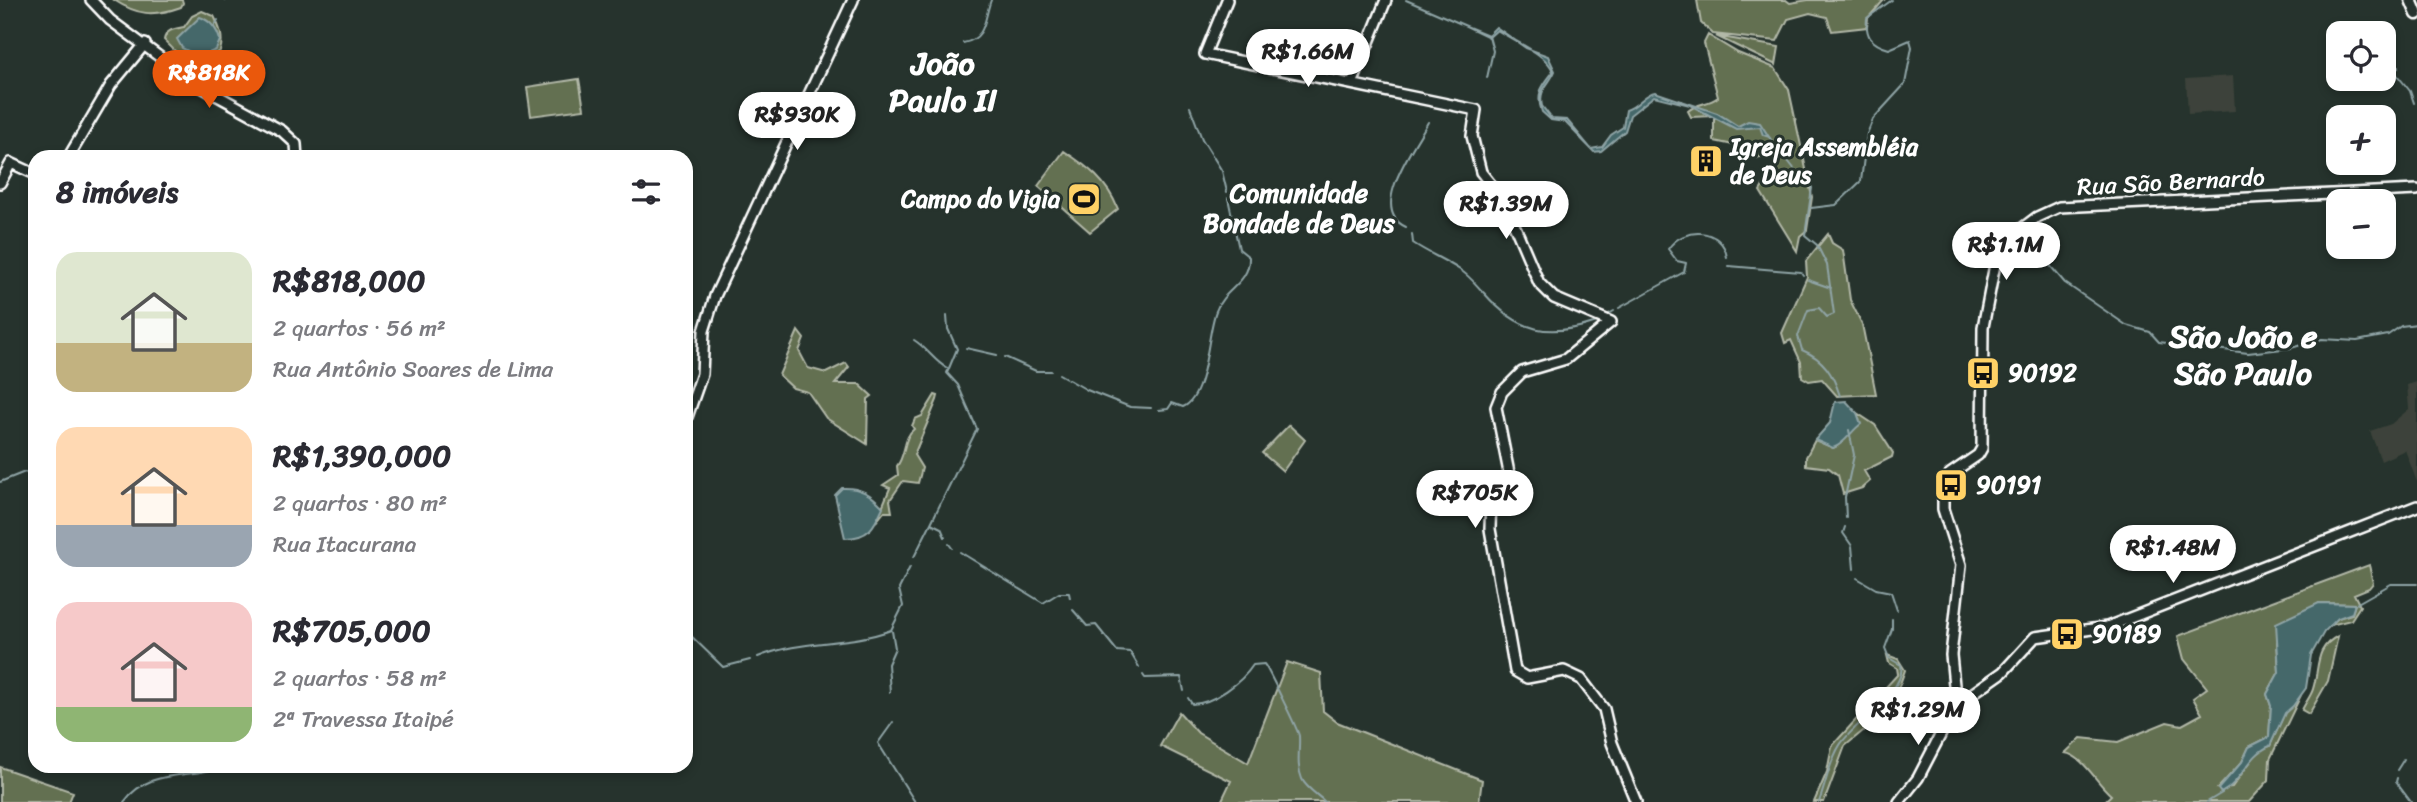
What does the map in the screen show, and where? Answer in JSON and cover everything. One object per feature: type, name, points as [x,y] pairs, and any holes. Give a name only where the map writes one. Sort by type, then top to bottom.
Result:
[{"type":"main road","points":[[2411,0],[2417,14]]},
{"type":"street","points":[[91,0],[110,20],[210,93],[282,131],[296,145],[296,150]]},
{"type":"street","points":[[693,401],[702,374],[704,331],[715,296],[853,0]]},
{"type":"street","points":[[1227,0],[1205,54],[1476,110],[1472,136],[1481,172],[1504,201],[1539,283],[1554,298],[1611,322],[1566,359],[1522,372],[1502,392],[1496,407],[1511,483],[1492,494],[1490,530],[1515,671],[1524,678],[1564,671],[1577,674],[1604,709],[1612,743],[1636,802]]},
{"type":"street","points":[[1352,84],[1386,0]]},
{"type":"street","points":[[73,150],[111,85],[145,44]]},
{"type":"street","points":[[0,184],[11,163],[28,171]]},
{"type":"street","name":"Rua São Bernardo","points":[[1956,705],[1951,654],[1961,565],[1942,499],[1950,474],[1978,456],[1982,448],[1980,397],[1985,305],[1996,258],[2005,243],[2037,217],[2059,207],[2417,190]]},
{"type":"street","points":[[1899,802],[1919,778],[1956,705],[1988,684],[2040,635],[2090,631],[2114,624],[2417,506]]},
{"type":"shaded area","points":[[2233,76],[2235,111],[2188,114],[2186,79]]},
{"type":"shaded area","points":[[2417,382],[2417,482],[2405,450],[2381,461],[2370,431],[2391,424],[2409,409],[2407,385]]},
{"type":"green space","points":[[114,0],[182,0],[183,3],[181,7],[171,10],[146,13],[130,9]]},
{"type":"green space","points":[[1697,0],[1786,0],[1790,3],[1808,0],[1884,0],[1868,18],[1867,27],[1832,31],[1827,17],[1810,13],[1788,19],[1777,41],[1713,34],[1701,23]]},
{"type":"green space","points":[[202,11],[214,16],[216,20],[220,29],[220,51],[203,59],[185,53],[179,55],[164,40],[165,36],[171,30],[184,27],[192,16]]},
{"type":"green space","points":[[1708,35],[1738,53],[1775,68],[1789,90],[1812,197],[1807,230],[1800,236],[1797,251],[1760,191],[1768,178],[1768,170],[1775,168],[1773,154],[1756,158],[1737,152],[1733,145],[1714,141],[1714,116],[1691,117],[1688,111],[1718,97],[1704,43]]},
{"type":"green space","points":[[1716,36],[1779,47],[1776,65]]},
{"type":"green space","points":[[579,79],[584,109],[531,116],[527,87]]},
{"type":"green space","name":"Campo do Vigia","points":[[1064,151],[1096,176],[1114,199],[1118,209],[1090,232],[1038,186]]},
{"type":"green space","points":[[1828,234],[1832,243],[1843,250],[1850,300],[1862,324],[1876,394],[1837,396],[1822,379],[1809,381],[1802,377],[1801,362],[1791,340],[1785,343],[1782,333],[1807,277],[1806,261]]},
{"type":"green space","points":[[798,331],[804,339],[799,351],[808,368],[826,373],[846,363],[849,367],[835,384],[859,384],[872,396],[868,399],[867,444],[826,418],[808,392],[793,388],[779,375]]},
{"type":"green space","points":[[935,395],[938,396],[937,400],[914,455],[922,468],[918,483],[903,481],[890,500],[892,512],[884,512],[876,522],[890,488],[883,485],[898,475],[897,466],[910,432],[914,429],[912,426],[915,419],[922,416]]},
{"type":"green space","points":[[1857,413],[1875,425],[1893,453],[1892,457],[1864,471],[1870,481],[1862,488],[1843,494],[1838,475],[1829,468],[1806,465],[1806,457],[1815,440],[1833,448],[1840,444],[1860,424]]},
{"type":"green space","points":[[1289,425],[1305,440],[1283,471],[1262,453]]},
{"type":"green space","points":[[2369,565],[2373,583],[2369,588],[2354,594],[2360,606],[2351,620],[2331,625],[2338,618],[2352,614],[2355,604],[2319,603],[2277,642],[2279,672],[2267,694],[2271,706],[2269,737],[2249,747],[2242,762],[2218,788],[2232,787],[2259,750],[2270,746],[2285,712],[2301,695],[2270,759],[2269,780],[2249,802],[2104,802],[2111,795],[2083,764],[2065,753],[2081,738],[2118,742],[2167,722],[2182,725],[2202,714],[2193,698],[2207,688],[2184,659],[2178,636]]},
{"type":"green space","points":[[2338,636],[2328,681],[2309,714],[2302,710],[2313,689],[2321,652]]},
{"type":"green space","points":[[1887,655],[1898,659],[1905,670],[1896,695],[1886,702],[1884,711],[1874,714],[1869,726],[1845,746],[1824,802],[1814,802],[1827,772],[1832,746],[1898,674],[1897,668],[1889,663]]},
{"type":"green space","points":[[1287,662],[1321,673],[1323,711],[1337,722],[1482,780],[1479,802],[1221,802],[1231,781],[1160,746],[1179,712],[1198,733],[1248,763]]},
{"type":"green space","points":[[0,767],[73,792],[69,802],[0,802]]},
{"type":"water","points":[[200,17],[213,26],[220,40],[216,50],[199,57],[182,48],[177,39]]},
{"type":"water","points":[[1466,26],[1488,35],[1496,27],[1516,41],[1497,30],[1489,37]]},
{"type":"water","points":[[1531,50],[1548,56],[1555,71],[1543,91],[1542,106],[1552,119],[1567,120],[1590,148],[1565,122],[1551,120],[1542,112],[1540,94],[1553,72],[1545,60]]},
{"type":"water","points":[[1655,92],[1717,113],[1738,126],[1748,121],[1760,123],[1769,137],[1763,135],[1760,127],[1736,129],[1690,105],[1654,96],[1630,115],[1625,131],[1601,151],[1594,152],[1591,149],[1602,147],[1611,135],[1623,127],[1626,110]]},
{"type":"water","points":[[1846,401],[1857,413],[1861,424],[1841,444],[1833,448],[1815,440],[1830,423],[1835,402]]},
{"type":"water","points":[[842,488],[865,492],[883,507],[870,530],[860,536],[845,538],[835,495]]},
{"type":"water","points":[[2319,603],[2355,604],[2352,613],[2338,618],[2324,632],[2311,655],[2306,688],[2285,713],[2270,746],[2262,750],[2221,793],[2218,789],[2242,762],[2249,747],[2269,737],[2271,706],[2267,694],[2279,672],[2276,623]]},
{"type":"waterway","points":[[963,43],[971,41],[981,32],[991,0]]},
{"type":"waterway","points":[[1406,0],[1466,26]]},
{"type":"waterway","points":[[1811,208],[1836,205],[1861,181],[1867,134],[1873,119],[1905,84],[1912,47],[1910,40],[1889,49],[1874,42],[1867,30],[1867,18],[1892,0]]},
{"type":"waterway","points":[[214,27],[218,20]]},
{"type":"waterway","points":[[1487,78],[1493,51],[1489,36]]},
{"type":"waterway","points":[[2399,66],[2394,71],[2410,91],[2414,103]]},
{"type":"waterway","points":[[1190,107],[1202,139],[1222,171],[1227,192]]},
{"type":"waterway","points":[[1406,227],[1395,219],[1391,207],[1392,193],[1405,161],[1428,122]]},
{"type":"waterway","points":[[1769,137],[1812,188],[1805,235],[1817,245],[1827,265],[1834,314],[1827,317],[1819,308],[1808,310],[1798,336],[1802,350],[1827,368],[1840,396]]},
{"type":"waterway","points":[[1159,410],[1168,409],[1172,403],[1183,407],[1191,401],[1202,378],[1216,311],[1241,280],[1248,266],[1249,257],[1239,249],[1228,198]]},
{"type":"waterway","points":[[1619,308],[1684,272],[1686,263],[1677,261],[1668,249],[1683,236],[1701,233],[1710,235],[1724,247],[1727,257]]},
{"type":"waterway","points":[[1412,234],[1413,243],[1464,272],[1497,306],[1522,324],[1549,330],[1564,330],[1597,322]]},
{"type":"waterway","points":[[2023,234],[2065,283],[2126,325],[2150,332],[2159,342],[2248,353],[2291,348],[2322,339],[2357,341],[2388,335],[2401,326],[2417,324]]},
{"type":"waterway","points":[[1729,266],[1801,272],[1803,275]]},
{"type":"waterway","points":[[1808,280],[1831,288]]},
{"type":"waterway","points":[[1607,315],[1614,311]]},
{"type":"waterway","points":[[931,523],[977,429],[958,385],[947,373],[957,349],[948,329],[947,316]]},
{"type":"waterway","points":[[914,340],[947,368]]},
{"type":"waterway","points":[[966,348],[997,355]]},
{"type":"waterway","points":[[1005,357],[1036,371],[1051,371]]},
{"type":"waterway","points":[[1059,374],[1087,390],[1130,407],[1151,408]]},
{"type":"waterway","points":[[1846,518],[1845,497],[1854,455],[1849,430]]},
{"type":"waterway","points":[[0,482],[25,472],[28,474]]},
{"type":"waterway","points":[[914,557],[931,523],[941,528],[945,537]]},
{"type":"waterway","points":[[1845,527],[1843,533],[1852,546],[1854,569]]},
{"type":"waterway","points":[[949,544],[952,548]]},
{"type":"waterway","points":[[960,552],[1043,603],[1059,593],[1069,593],[1070,598]]},
{"type":"waterway","points":[[758,657],[791,647],[858,638],[891,630],[903,606],[899,589],[910,567]]},
{"type":"waterway","points":[[1857,578],[1876,589],[1891,592],[1897,610]]},
{"type":"waterway","points":[[2354,605],[2391,584],[2417,584]]},
{"type":"waterway","points":[[1073,610],[1087,626],[1096,625],[1117,651],[1130,652],[1139,667]]},
{"type":"waterway","points":[[1819,802],[1830,766],[1840,745],[1888,696],[1901,675],[1901,665],[1889,658],[1885,648],[1892,629],[1892,619]]},
{"type":"waterway","points":[[890,692],[888,664],[895,648],[892,631]]},
{"type":"waterway","points":[[693,638],[723,667],[750,660]]},
{"type":"waterway","points":[[1188,698],[1192,704],[1218,696],[1234,685],[1253,665],[1264,664],[1299,736],[1302,779],[1325,802]]},
{"type":"waterway","points":[[1143,675],[1145,678],[1181,677],[1184,691]]},
{"type":"waterway","points":[[893,722],[878,743],[915,802]]},
{"type":"waterway","points":[[2397,770],[2404,759]]},
{"type":"waterway","points":[[124,802],[145,784],[190,773]]},
{"type":"waterway","points":[[2397,778],[2396,782],[2411,802]]},
{"type":"waterway","points":[[2207,802],[2222,793]]},
{"type":"place","name":"Igreja Assembléia de Deus","points":[[1706,161]]},
{"type":"place","name":"Campo do Vigia","points":[[1084,199]]},
{"type":"place","name":"90192","points":[[1983,373]]},
{"type":"place","name":"90191","points":[[1951,485]]},
{"type":"place","name":"90189","points":[[2067,634]]},
{"type":"district","name":"João Paulo II","points":[[943,82]]},
{"type":"district","name":"Comunidade Bondade de Deus","points":[[1299,208]]},
{"type":"district","name":"São João e São Paulo","points":[[2243,354]]}]
